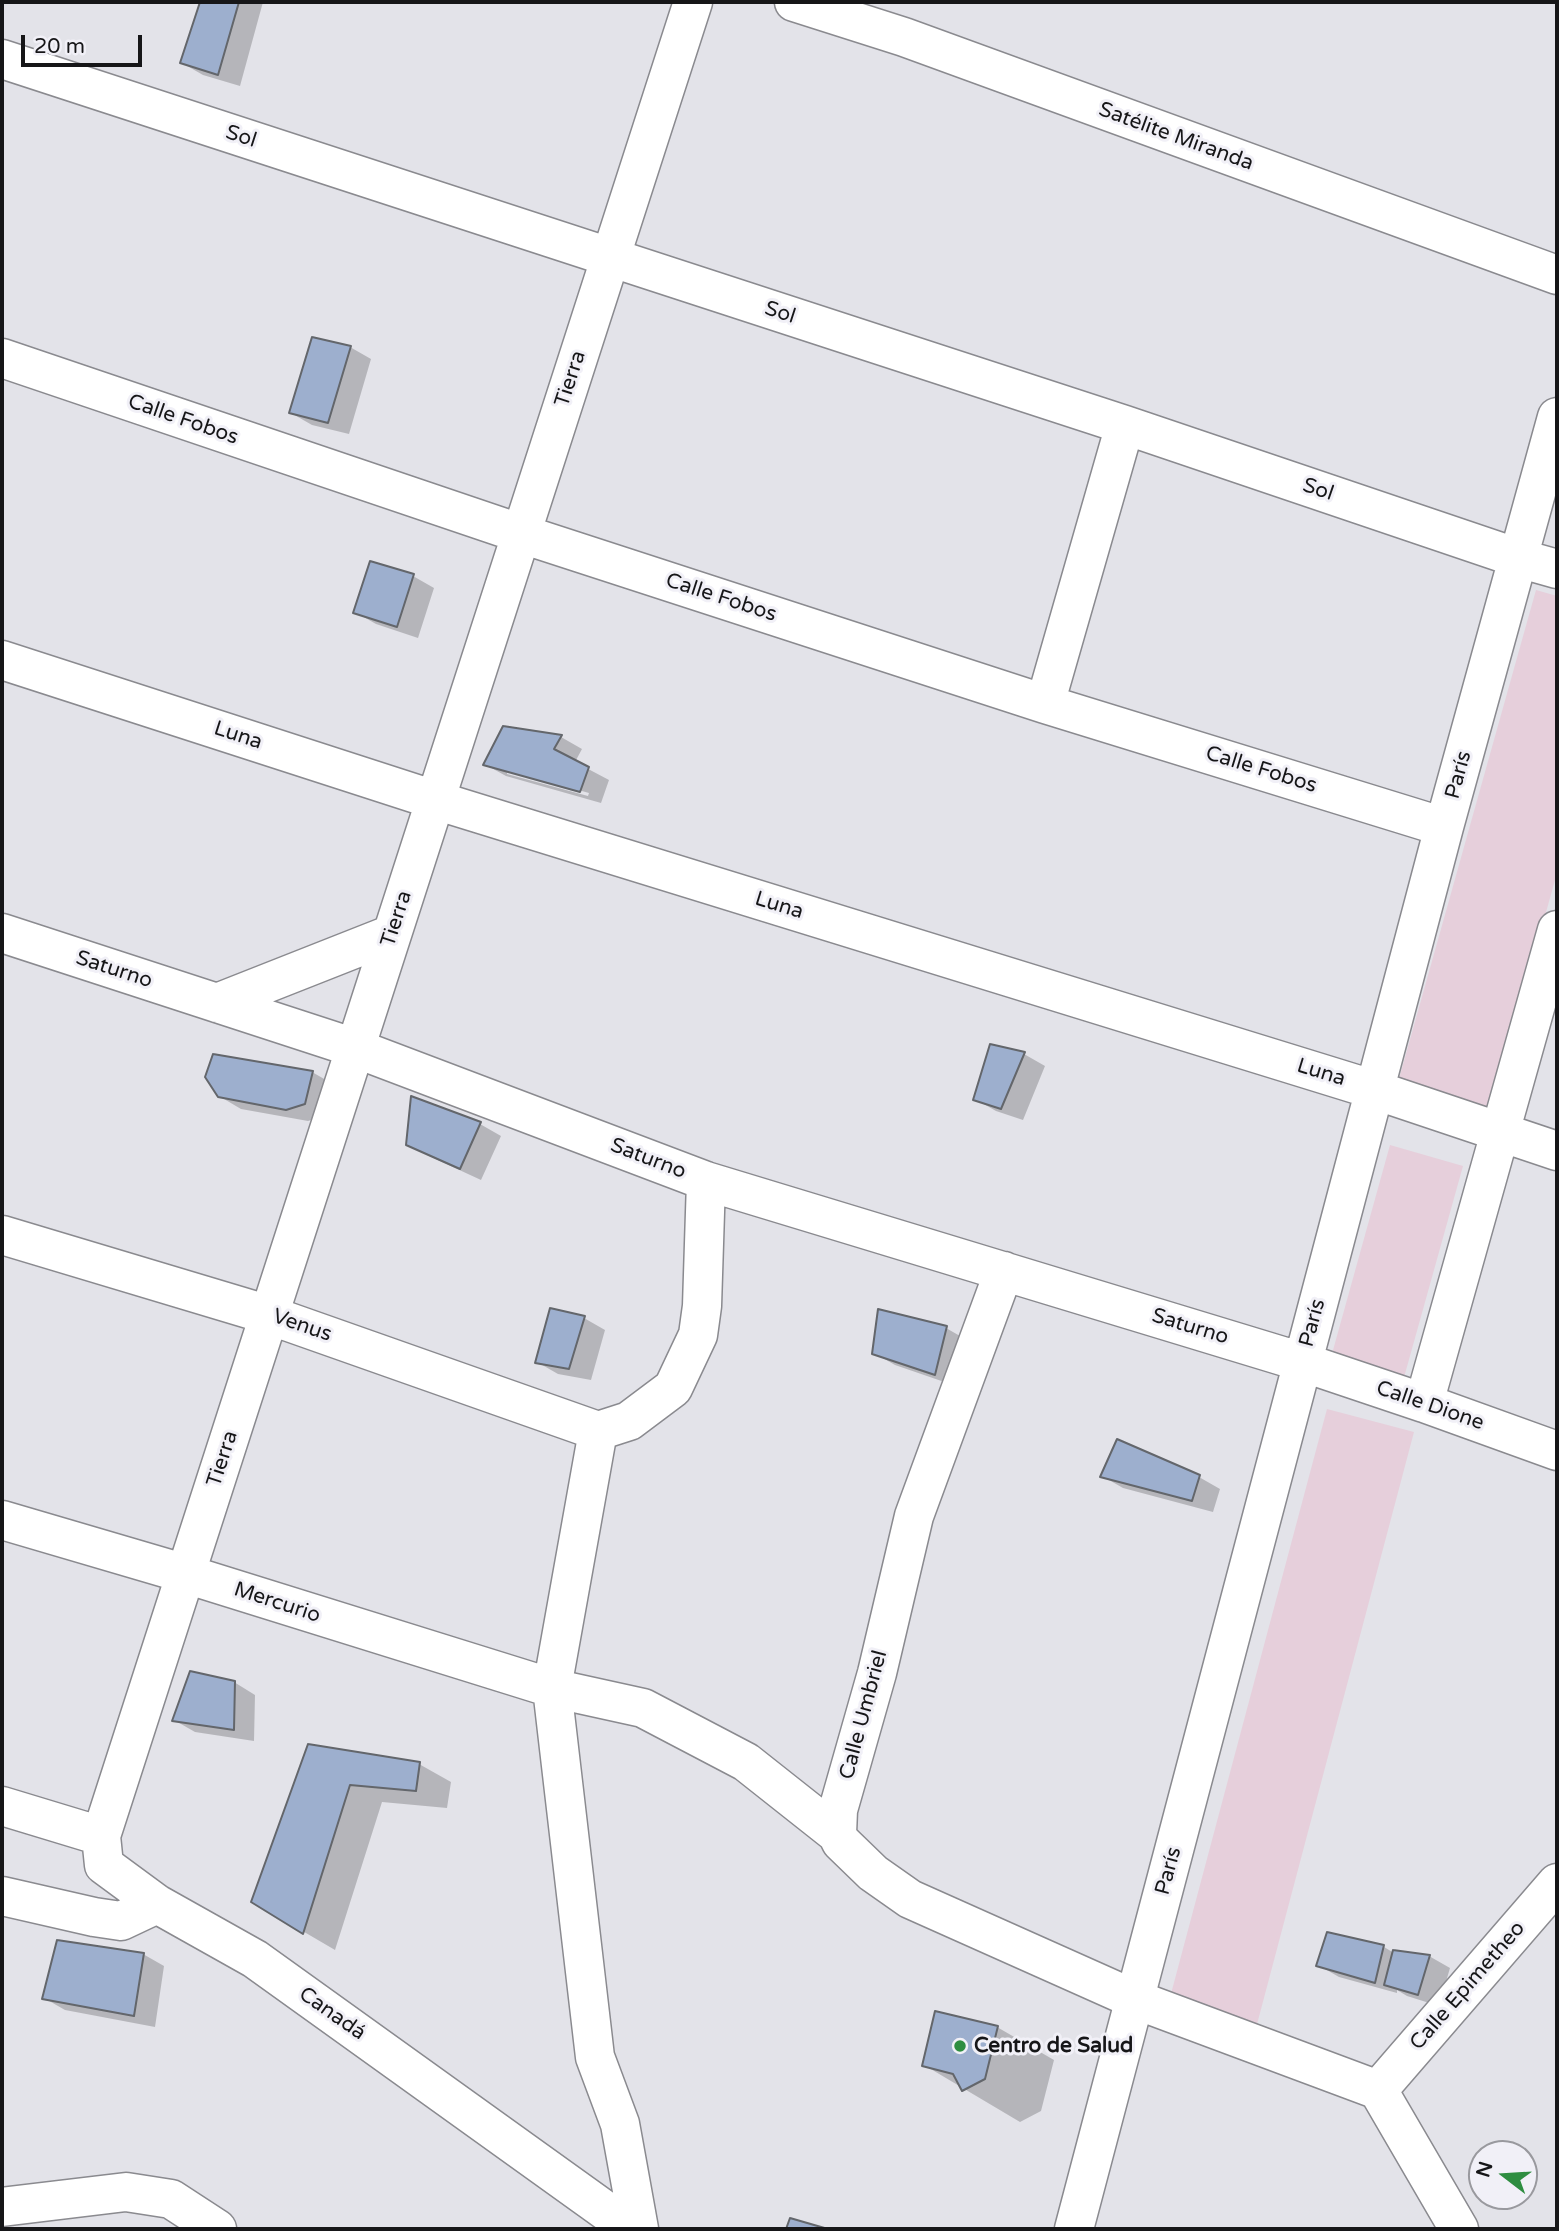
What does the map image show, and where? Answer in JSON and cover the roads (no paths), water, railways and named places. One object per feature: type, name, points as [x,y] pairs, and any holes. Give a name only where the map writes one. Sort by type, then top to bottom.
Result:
[{"type":"street","name":"Tierra","points":[[100,1836],[693,2]]},
{"type":"street","name":"Satélite Miranda","points":[[794,2],[904,37],[1557,275]]},
{"type":"street","name":"Sol","points":[[2,59],[1125,425],[1557,569]]},
{"type":"street","name":"Calle Fobos","points":[[2,358],[522,534],[1045,704],[1444,827]]},
{"type":"street","name":"París","points":[[1074,2229],[1444,827],[1557,417]]},
{"type":"street","points":[[1045,704],[1125,425]]},
{"type":"street","name":"Luna","points":[[2,660],[435,800],[1375,1090],[1557,1151]]},
{"type":"street","points":[[1424,1403],[1557,930]]},
{"type":"street","name":"Saturno","points":[[2,933],[355,1048],[706,1181],[1302,1362]]},
{"type":"street","points":[[217,1003],[392,934]]},
{"type":"street","points":[[639,2229],[620,2124],[595,2057],[552,1688],[598,1431],[629,1421],[673,1388],[698,1335],[702,1306],[706,1181]]},
{"type":"street","name":"Venus","points":[[2,1235],[269,1315],[598,1431]]},
{"type":"street","name":"Calle Umbriel","points":[[836,1834],[838,1810],[877,1673],[914,1516],[1004,1271]]},
{"type":"street","name":"Calle Dione","points":[[1302,1362],[1557,1451]]},
{"type":"street","name":"Mercurio","points":[[2,1520],[186,1574],[552,1688],[643,1708],[746,1762],[836,1834]]},
{"type":"street","points":[[2,1806],[100,1836]]},
{"type":"street","points":[[836,1834],[873,1873],[910,1899],[1134,1999],[1378,2090],[1459,2229]]},
{"type":"street","name":"Canadá","points":[[100,1836],[104,1865],[157,1905],[255,1959],[631,2229]]},
{"type":"street","name":"Calle Epimetheo","points":[[1378,2090],[1557,1883]]},
{"type":"street","points":[[2,1896],[121,1921],[157,1905]]},
{"type":"street","points":[[2,2207],[126,2192],[171,2199],[217,2229]]},
{"type":"place","name":"Centro de Salud","points":[[960,2046]]}]
